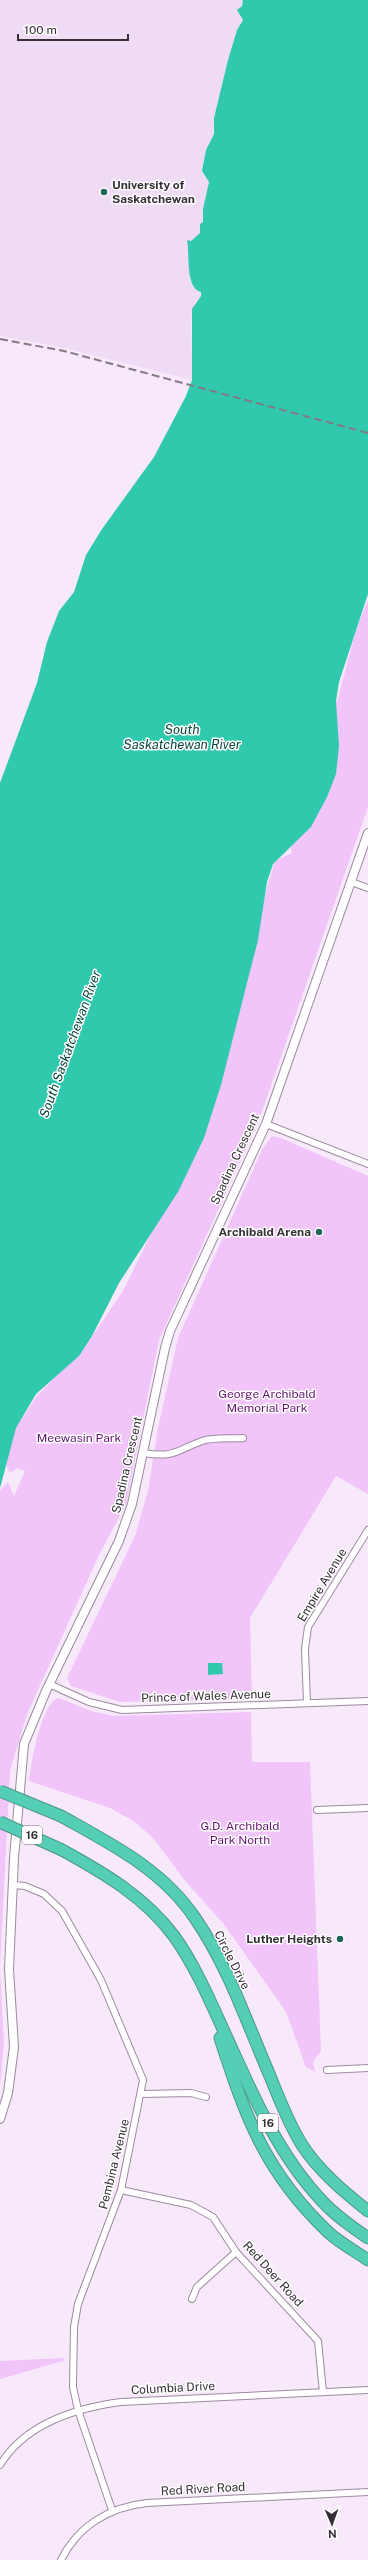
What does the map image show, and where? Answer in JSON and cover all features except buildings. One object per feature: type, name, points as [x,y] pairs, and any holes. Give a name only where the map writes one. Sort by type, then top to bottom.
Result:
[{"type":"highway","name":"Circle Drive","points":[[0,1791],[61,1816],[134,1857],[166,1885],[195,1917],[226,1972],[283,2107],[302,2145],[331,2180],[368,2211]]},
{"type":"highway","name":"16","points":[[0,1822],[62,1850],[124,1886],[145,1904],[174,1936],[202,1984],[252,2093],[286,2157],[323,2203],[368,2238]]},
{"type":"highway","points":[[202,1984],[240,2100],[258,2142],[282,2182],[330,2233],[368,2260]]},
{"type":"street","name":"Spadina Crescent","points":[[0,2119],[8,2093],[14,2047],[9,1969],[20,1772],[24,1744],[50,1684],[119,1541],[132,1504],[165,1348],[170,1332],[266,1124],[368,832]]},
{"type":"street","points":[[351,882],[368,888]]},
{"type":"street","points":[[266,1124],[368,1164]]},
{"type":"street","points":[[143,1453],[163,1456],[173,1455],[207,1440],[243,1438]]},
{"type":"street","name":"Empire Avenue","points":[[307,1703],[305,1649],[308,1627],[368,1530]]},
{"type":"street","name":"Prince of Wales Avenue","points":[[50,1684],[89,1702],[122,1710],[368,1701]]},
{"type":"street","points":[[317,1810],[368,1808]]},
{"type":"street","name":"Pembina Avenue","points":[[13,1885],[25,1886],[44,1894],[62,1911],[101,1980],[143,2080],[121,2190],[78,2304],[73,2356],[73,2387],[78,2410],[112,2510]]},
{"type":"street","points":[[327,2070],[368,2068]]},
{"type":"street","points":[[141,2094],[191,2093],[206,2097]]},
{"type":"street","name":"Red Deer Road","points":[[121,2190],[191,2205],[205,2212],[221,2226],[236,2252],[318,2341],[323,2392]]},
{"type":"street","points":[[192,2299],[197,2287],[236,2252]]},
{"type":"street","name":"Columbia Drive","points":[[0,2465],[7,2454],[24,2437],[78,2410],[121,2402],[368,2390]]},
{"type":"street","name":"Red River Road","points":[[60,2560],[77,2536],[100,2516],[112,2510],[147,2503],[368,2492]]},
{"type":"shaded area","name":"University of Saskatchewan","points":[[0,0],[243,0],[240,17],[243,20],[237,30],[228,60],[213,127],[214,134],[206,150],[202,171],[209,182],[203,209],[203,222],[199,228],[200,233],[191,241],[187,241],[191,270],[189,280],[197,291],[201,292],[201,296],[196,302],[191,318],[192,380],[60,347],[0,336]]},
{"type":"green space","name":"Meewasin Park","points":[[368,600],[368,807],[259,1120],[159,1340],[126,1504],[100,1553],[27,1714],[10,1771],[0,1965],[0,1490],[8,1482],[14,1496],[25,1471],[17,1468],[10,1473],[2,1457],[12,1434],[36,1397],[87,1344],[123,1291],[185,1164],[275,861],[292,853],[287,834],[333,706],[338,699],[355,633]]},
{"type":"green space","name":"George Archibald Memorial Park","points":[[272,1136],[281,1138],[368,1176],[368,1494],[336,1476],[250,1618],[252,1699],[120,1702],[71,1686],[67,1678],[135,1536],[148,1491],[158,1428],[178,1338],[262,1150]]},
{"type":"green space","name":"G.D. Archibald Park North","points":[[59,1698],[91,1711],[114,1716],[251,1712],[252,1762],[310,1762],[321,2051],[313,2062],[315,2072],[306,2067],[286,2012],[223,1923],[186,1882],[154,1839],[135,1822],[110,1808],[29,1781],[42,1722],[47,1710],[53,1702]]},
{"type":"green space","points":[[0,1974],[4,2043],[0,2085]]},
{"type":"green space","points":[[64,2358],[63,2361],[0,2379],[0,2361]]},
{"type":"water","name":"South Saskatchewan River","points":[[243,0],[368,0],[368,594],[339,682],[336,701],[339,746],[336,774],[327,797],[311,827],[273,864],[267,882],[258,940],[221,1085],[204,1138],[178,1192],[119,1283],[92,1336],[79,1356],[36,1394],[16,1428],[0,1488],[0,783],[37,683],[47,642],[59,611],[74,592],[86,555],[102,529],[154,457],[186,396],[192,380],[192,309],[201,296],[201,292],[192,284],[190,278],[187,240],[191,241],[200,233],[200,224],[203,222],[203,209],[209,182],[202,171],[206,150],[214,134],[214,118],[228,60],[237,30],[243,20],[237,10],[242,6]]},
{"type":"water","points":[[208,1663],[222,1663],[223,1674],[208,1675]]},
{"type":"railway","points":[[0,339],[64,351],[368,433]]},
{"type":"place","name":"University of Saskatchewan","points":[[104,192]]},
{"type":"place","name":"Archibald Arena","points":[[319,1232]]},
{"type":"place","name":"Luther Heights","points":[[340,1939]]}]
